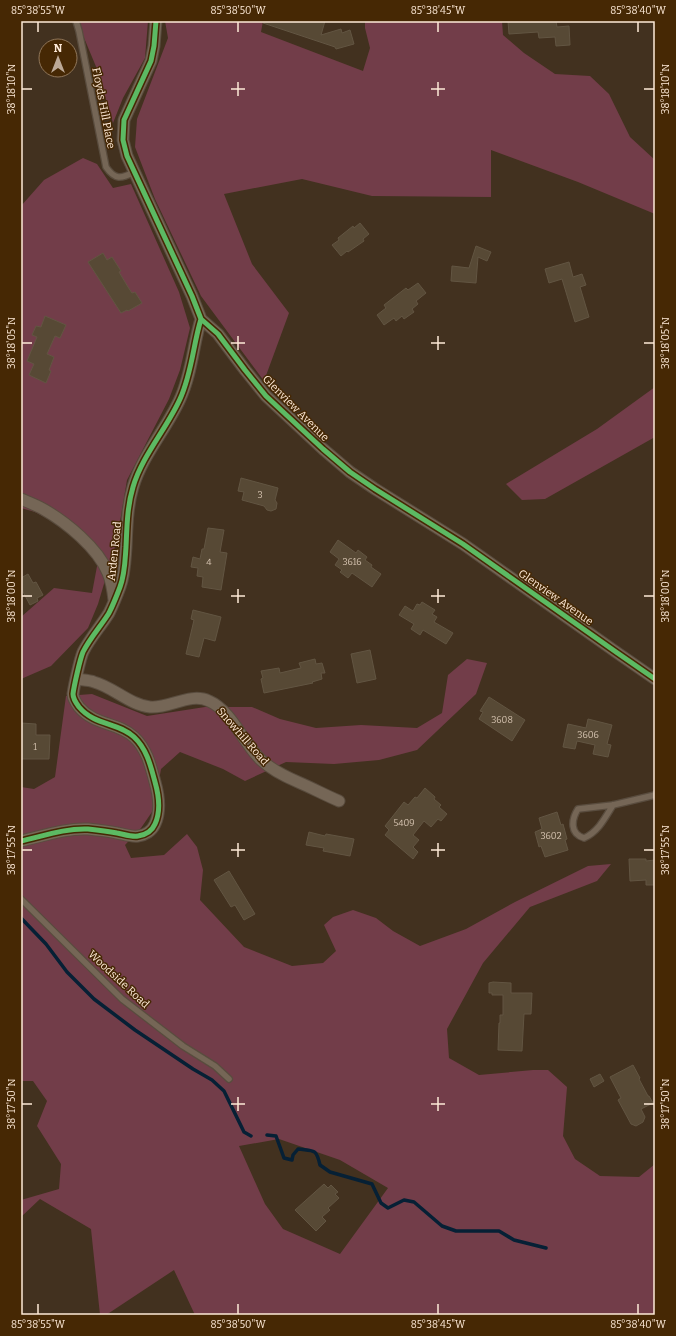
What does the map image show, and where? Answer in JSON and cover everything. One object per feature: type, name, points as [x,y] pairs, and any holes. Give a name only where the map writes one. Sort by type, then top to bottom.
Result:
[{"type":"street","points":[[156,21],[151,61],[128,108],[122,127],[123,140],[127,156],[192,296],[200,319]]},
{"type":"street","name":"Arden Road","points":[[21,841],[67,831],[86,829],[105,830],[140,836],[146,834],[155,824],[159,804],[158,790],[144,750],[136,739],[126,731],[86,714],[77,705],[73,695],[82,653],[110,611],[121,585],[124,572],[129,498],[142,466],[180,399],[187,381],[200,319]]},
{"type":"street","name":"Glenview Avenue","points":[[200,319],[218,334],[266,396],[319,446],[350,472],[463,544],[655,678]]},
{"type":"street","points":[[21,498],[43,509],[62,522],[85,542],[105,566],[111,583],[114,600]]},
{"type":"street","name":"Snowhill Road","points":[[76,679],[95,682],[145,707],[161,707],[195,698],[201,698],[209,701],[229,718],[252,750],[261,760],[275,771],[287,778],[339,801]]},
{"type":"lane","name":"Floyds Hill Place","points":[[76,21],[106,167],[110,172],[118,177],[124,177],[134,172]]},
{"type":"lane","points":[[613,805],[599,827],[590,836],[584,838],[578,836],[574,831],[573,823],[578,809],[613,805],[655,795]]},
{"type":"lane","name":"Woodside Road","points":[[21,900],[122,999],[182,1046],[215,1066],[229,1079]]},
{"type":"shaded area","points":[[77,21],[148,21],[145,58],[123,98],[113,123],[97,69]]},
{"type":"shaded area","points":[[165,21],[263,21],[261,32],[363,71],[370,48],[365,28],[365,21],[502,21],[503,35],[524,53],[555,74],[590,76],[609,94],[630,137],[655,160],[655,214],[578,182],[491,150],[491,197],[372,196],[302,179],[224,194],[252,264],[289,313],[264,381],[201,296],[155,199],[135,147],[137,119],[168,38]]},
{"type":"shaded area","points":[[83,158],[97,164],[113,188],[131,184],[179,292],[190,328],[180,370],[169,399],[127,480],[117,540],[98,604],[88,628],[51,666],[21,679],[21,617],[54,588],[92,593],[98,561],[63,527],[35,512],[21,508],[21,206],[44,180]]},
{"type":"shaded area","points":[[655,387],[655,437],[545,499],[522,500],[506,484],[597,429]]},
{"type":"shaded area","points":[[467,659],[487,663],[476,694],[417,750],[379,760],[334,764],[286,762],[245,781],[223,769],[180,752],[161,769],[154,809],[141,828],[125,845],[131,858],[164,855],[187,834],[197,847],[203,870],[200,900],[244,947],[292,966],[323,963],[336,951],[324,925],[333,917],[353,910],[376,918],[393,931],[420,946],[466,929],[515,902],[588,866],[611,864],[597,881],[530,907],[483,963],[447,1029],[449,1058],[479,1075],[548,1070],[567,1087],[563,1136],[575,1159],[600,1176],[639,1177],[655,1164],[655,1315],[195,1315],[174,1270],[106,1315],[100,1315],[91,1229],[40,1199],[21,1217],[21,1200],[59,1189],[61,1164],[37,1126],[47,1101],[33,1081],[21,1081],[21,787],[34,789],[55,777],[66,696],[92,694],[147,716],[205,707],[252,707],[280,719],[316,728],[361,725],[417,728],[442,713],[448,675]],"holes":[[[279,1139],[340,1160],[388,1188],[340,1254],[283,1229],[265,1204],[239,1146]]]},
{"type":"building","points":[[263,21],[325,21],[321,35],[341,29],[342,33],[350,30],[354,44],[336,49],[335,47],[263,23]]},
{"type":"building","points":[[508,21],[556,21],[557,27],[569,26],[570,45],[556,46],[555,37],[539,38],[538,32],[509,34]]},
{"type":"building","points":[[360,223],[369,234],[363,239],[364,241],[341,256],[332,245],[353,226],[354,228]]},
{"type":"building","points":[[476,246],[491,252],[487,261],[478,257],[476,283],[451,281],[452,266],[469,268]]},
{"type":"building","points":[[103,253],[107,260],[112,257],[121,271],[119,272],[128,287],[132,293],[135,292],[142,303],[128,311],[127,310],[121,313],[88,262]]},
{"type":"building","points":[[569,262],[573,277],[582,274],[586,285],[580,287],[589,317],[575,322],[562,279],[549,283],[545,269]]},
{"type":"building","points":[[418,283],[426,293],[416,301],[418,304],[412,309],[414,312],[404,319],[402,316],[396,321],[394,318],[384,325],[377,315],[386,308],[384,305],[406,288],[408,290]]},
{"type":"building","points":[[45,316],[66,325],[60,338],[55,336],[47,354],[54,357],[49,370],[51,371],[46,383],[29,375],[34,364],[27,361],[37,337],[32,335],[36,326],[41,327]]},
{"type":"building","points":[[241,478],[278,488],[275,500],[277,503],[276,509],[271,511],[267,510],[264,506],[242,500],[244,492],[238,491]]},
{"type":"building","points":[[208,528],[224,530],[220,552],[227,553],[221,590],[202,587],[203,577],[197,576],[198,568],[191,567],[193,557],[200,559],[202,549],[204,549]]},
{"type":"building","points":[[338,540],[356,553],[358,550],[367,557],[365,560],[372,565],[371,567],[381,574],[372,587],[352,573],[348,578],[340,572],[342,570],[335,565],[339,559],[330,552]]},
{"type":"building","points":[[28,574],[33,583],[36,582],[43,595],[37,598],[38,601],[30,605],[21,588],[21,578]]},
{"type":"building","points":[[422,602],[435,610],[432,614],[437,617],[434,622],[453,633],[446,644],[423,630],[420,635],[411,629],[414,624],[399,615],[405,606],[413,611],[417,604],[420,605]]},
{"type":"building","points":[[193,610],[221,617],[215,641],[204,638],[199,657],[186,654],[194,620],[191,619]]},
{"type":"building","points":[[370,650],[376,679],[357,683],[351,654]]},
{"type":"building","points":[[315,659],[316,664],[322,663],[325,673],[321,673],[322,679],[312,682],[313,683],[264,693],[261,671],[279,668],[280,673],[301,668],[299,663]]},
{"type":"building","points":[[489,697],[525,720],[512,741],[479,719],[483,712],[480,711]]},
{"type":"building","points":[[588,719],[612,725],[607,744],[611,745],[608,757],[593,754],[595,745],[577,741],[575,749],[563,747],[568,724],[586,728]]},
{"type":"building","points":[[21,723],[36,724],[36,735],[50,735],[49,759],[21,759]]},
{"type":"building","points":[[425,788],[435,797],[434,799],[441,805],[439,807],[447,814],[441,821],[438,819],[431,827],[424,821],[413,835],[419,840],[413,847],[418,852],[413,859],[385,835],[389,830],[385,826],[404,802],[408,805],[415,797],[417,798]]},
{"type":"building","points":[[557,812],[561,825],[563,824],[568,850],[545,857],[541,846],[539,847],[535,832],[542,829],[539,818]]},
{"type":"building","points":[[309,832],[325,836],[326,834],[354,839],[350,856],[323,851],[324,848],[306,845]]},
{"type":"building","points":[[629,859],[646,859],[646,861],[655,860],[655,885],[646,885],[646,880],[630,881]]},
{"type":"building","points":[[229,871],[255,914],[244,920],[235,905],[231,907],[214,880]]},
{"type":"building","points":[[489,983],[511,983],[511,993],[532,993],[531,1014],[524,1014],[522,1051],[498,1050],[500,1015],[503,1015],[503,995],[492,995],[492,993],[489,993]]},
{"type":"building","points":[[633,1065],[640,1078],[639,1079],[653,1103],[641,1109],[645,1117],[643,1122],[636,1126],[631,1124],[618,1100],[621,1098],[610,1077]]},
{"type":"building","points":[[600,1074],[604,1081],[594,1087],[590,1079]]},
{"type":"building","points":[[324,1184],[328,1188],[331,1185],[338,1192],[335,1194],[339,1198],[328,1208],[330,1210],[322,1217],[326,1221],[316,1231],[295,1210]]},
{"type":"waterway","points":[[21,918],[46,944],[67,972],[94,999],[135,1030],[212,1080],[224,1091],[244,1132],[251,1136]]},
{"type":"waterway","points":[[267,1135],[276,1136],[284,1158],[292,1160],[293,1155],[298,1149],[311,1150],[316,1153],[320,1165],[330,1172],[372,1184],[381,1203],[388,1208],[404,1200],[414,1202],[442,1226],[456,1231],[499,1231],[514,1240],[546,1248]]},
{"type":"cycle path","points":[[156,21],[151,61],[124,120],[123,140],[127,156],[192,296],[201,319],[218,334],[266,396],[350,472],[463,544],[655,679]]},
{"type":"cycle path","points":[[21,841],[54,833],[80,829],[99,830],[130,836],[138,836],[146,834],[150,831],[157,819],[159,809],[158,793],[150,764],[142,747],[128,732],[92,718],[85,713],[77,704],[73,694],[83,652],[109,613],[122,582],[125,562],[128,510],[133,487],[142,464],[175,410],[180,399],[190,369],[201,319]]}]
